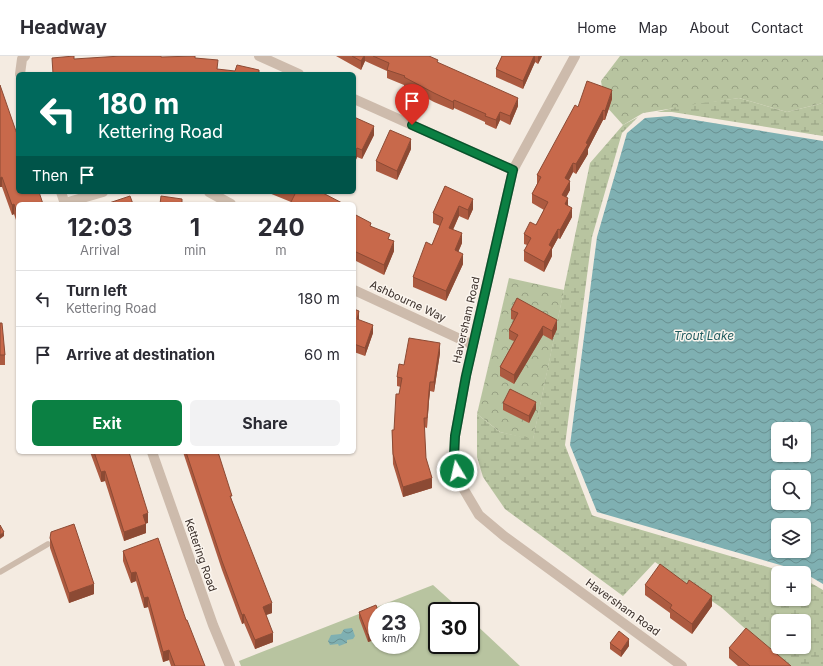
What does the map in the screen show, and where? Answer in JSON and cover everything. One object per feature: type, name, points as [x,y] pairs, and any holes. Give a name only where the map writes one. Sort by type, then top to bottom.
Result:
[{"type":"street","points":[[20,72],[22,59],[25,56]]},
{"type":"street","points":[[259,56],[295,72]]},
{"type":"street","name":"Haversham Road","points":[[575,56],[513,170],[473,345],[455,436],[454,456],[463,488],[469,501],[479,515],[504,536],[682,666]]},
{"type":"street","points":[[356,100],[513,170]]},
{"type":"street","points":[[71,202],[96,194]]},
{"type":"street","points":[[214,194],[228,202]]},
{"type":"street","name":"Ashbourne Way","points":[[356,291],[473,345]]},
{"type":"street","name":"Kettering Road","points":[[153,454],[213,625],[230,666]]},
{"type":"lane","points":[[0,572],[48,544]]},
{"type":"green space","points":[[620,56],[823,56],[823,103],[787,112],[739,98],[643,113],[623,125],[605,105],[601,81]]},
{"type":"green space","points":[[739,98],[787,112],[823,103],[823,136],[672,112],[657,112],[681,106]]},
{"type":"green space","points":[[638,117],[622,133],[592,237],[565,445],[592,515],[771,568],[771,606],[811,606],[811,583],[823,590],[823,666],[783,666],[779,659],[773,654],[811,654],[811,614],[771,614],[771,652],[722,608],[655,562],[623,596],[505,509],[483,477],[477,457],[477,414],[500,432],[533,439],[590,163],[623,125]]},
{"type":"green space","points":[[509,278],[564,290],[533,440],[500,432],[477,414]]},
{"type":"green space","points":[[433,585],[452,602],[428,602],[428,654],[480,654],[480,628],[520,666],[241,666],[239,661],[368,610],[368,654],[420,654],[420,602],[390,602]]},
{"type":"water","name":"Trout Lake","points":[[670,116],[823,141],[823,584],[811,577],[811,566],[784,566],[597,512],[570,445],[597,237],[627,133],[645,118]]},
{"type":"water","points":[[352,628],[355,636],[353,639],[347,640],[347,643],[339,646],[338,644],[330,645],[328,641],[331,635],[341,634],[344,629]]},
{"type":"building","points":[[74,56],[74,59],[121,56],[195,56],[195,58],[218,60],[217,69],[235,71],[237,65],[259,70],[259,72],[53,72],[52,58]]},
{"type":"building","points":[[352,56],[364,56],[361,61]]},
{"type":"building","points":[[373,56],[429,56],[438,60],[437,62],[518,98],[510,116],[500,112],[496,120],[454,100],[453,102],[434,93],[404,77],[405,76],[387,70],[389,63]]},
{"type":"building","points":[[502,56],[534,56],[523,81],[496,69]]},
{"type":"building","points":[[587,81],[612,90],[605,111],[603,110],[586,143],[588,144],[576,164],[573,163],[565,178],[570,181],[562,195],[568,198],[565,204],[572,208],[560,230],[558,229],[549,245],[552,247],[544,262],[524,251],[531,238],[524,234],[530,222],[536,225],[548,202],[532,194],[541,177],[537,175],[575,105],[578,107]]},
{"type":"building","points":[[0,85],[16,131],[16,194],[40,194],[42,202],[16,202],[16,210],[14,204],[12,205],[2,177],[0,178]]},
{"type":"building","points":[[356,118],[374,126],[362,150],[357,148],[356,150]]},
{"type":"building","points":[[390,130],[411,139],[397,171],[376,161]]},
{"type":"building","points":[[445,186],[473,199],[468,210],[459,206],[449,228],[462,233],[455,250],[463,254],[446,291],[413,277],[426,242],[432,245],[443,218],[433,213]]},
{"type":"building","points":[[295,194],[325,194],[340,202],[291,202]]},
{"type":"building","points":[[130,196],[132,202],[112,202]]},
{"type":"building","points":[[161,196],[182,199],[182,202],[160,202]]},
{"type":"building","points":[[356,215],[371,223],[370,226],[390,234],[388,239],[394,241],[384,265],[356,252]]},
{"type":"building","points":[[517,298],[557,320],[552,331],[543,326],[514,375],[500,367],[518,335],[509,330],[518,313],[511,310]]},
{"type":"building","points":[[356,310],[359,311],[357,319],[373,325],[365,348],[356,345]]},
{"type":"building","points":[[0,323],[2,323],[5,355],[0,355]]},
{"type":"building","points":[[409,338],[440,343],[434,382],[430,382],[427,418],[424,418],[426,458],[432,478],[403,487],[393,454],[392,430],[394,430],[396,394],[399,394],[402,378],[397,377],[399,364],[404,365]]},
{"type":"building","points":[[510,389],[536,402],[529,416],[503,403]]},
{"type":"building","points":[[95,454],[130,454],[148,513],[143,515],[146,524],[124,532],[105,471],[101,472]]},
{"type":"building","points":[[187,454],[219,454],[232,496],[230,496],[272,603],[263,607],[273,633],[255,640],[244,614],[242,615],[222,561]]},
{"type":"building","points":[[74,524],[94,584],[69,593],[50,538],[51,532]]},
{"type":"building","points":[[0,525],[4,532],[0,535]]},
{"type":"building","points":[[158,538],[186,620],[205,666],[175,666],[169,650],[163,652],[148,597],[144,598],[136,572],[131,573],[123,551]]},
{"type":"building","points":[[660,564],[687,584],[689,580],[712,596],[692,624],[670,608],[672,605],[645,585]]},
{"type":"building","points":[[368,608],[368,635],[359,612]]},
{"type":"building","points":[[746,628],[771,649],[771,654],[777,654],[791,666],[750,666],[729,648]]},
{"type":"building","points":[[619,631],[629,639],[621,651],[610,643]]},
{"type":"route","points":[[412,125],[513,170],[466,376],[455,436],[454,456],[457,471]]}]
